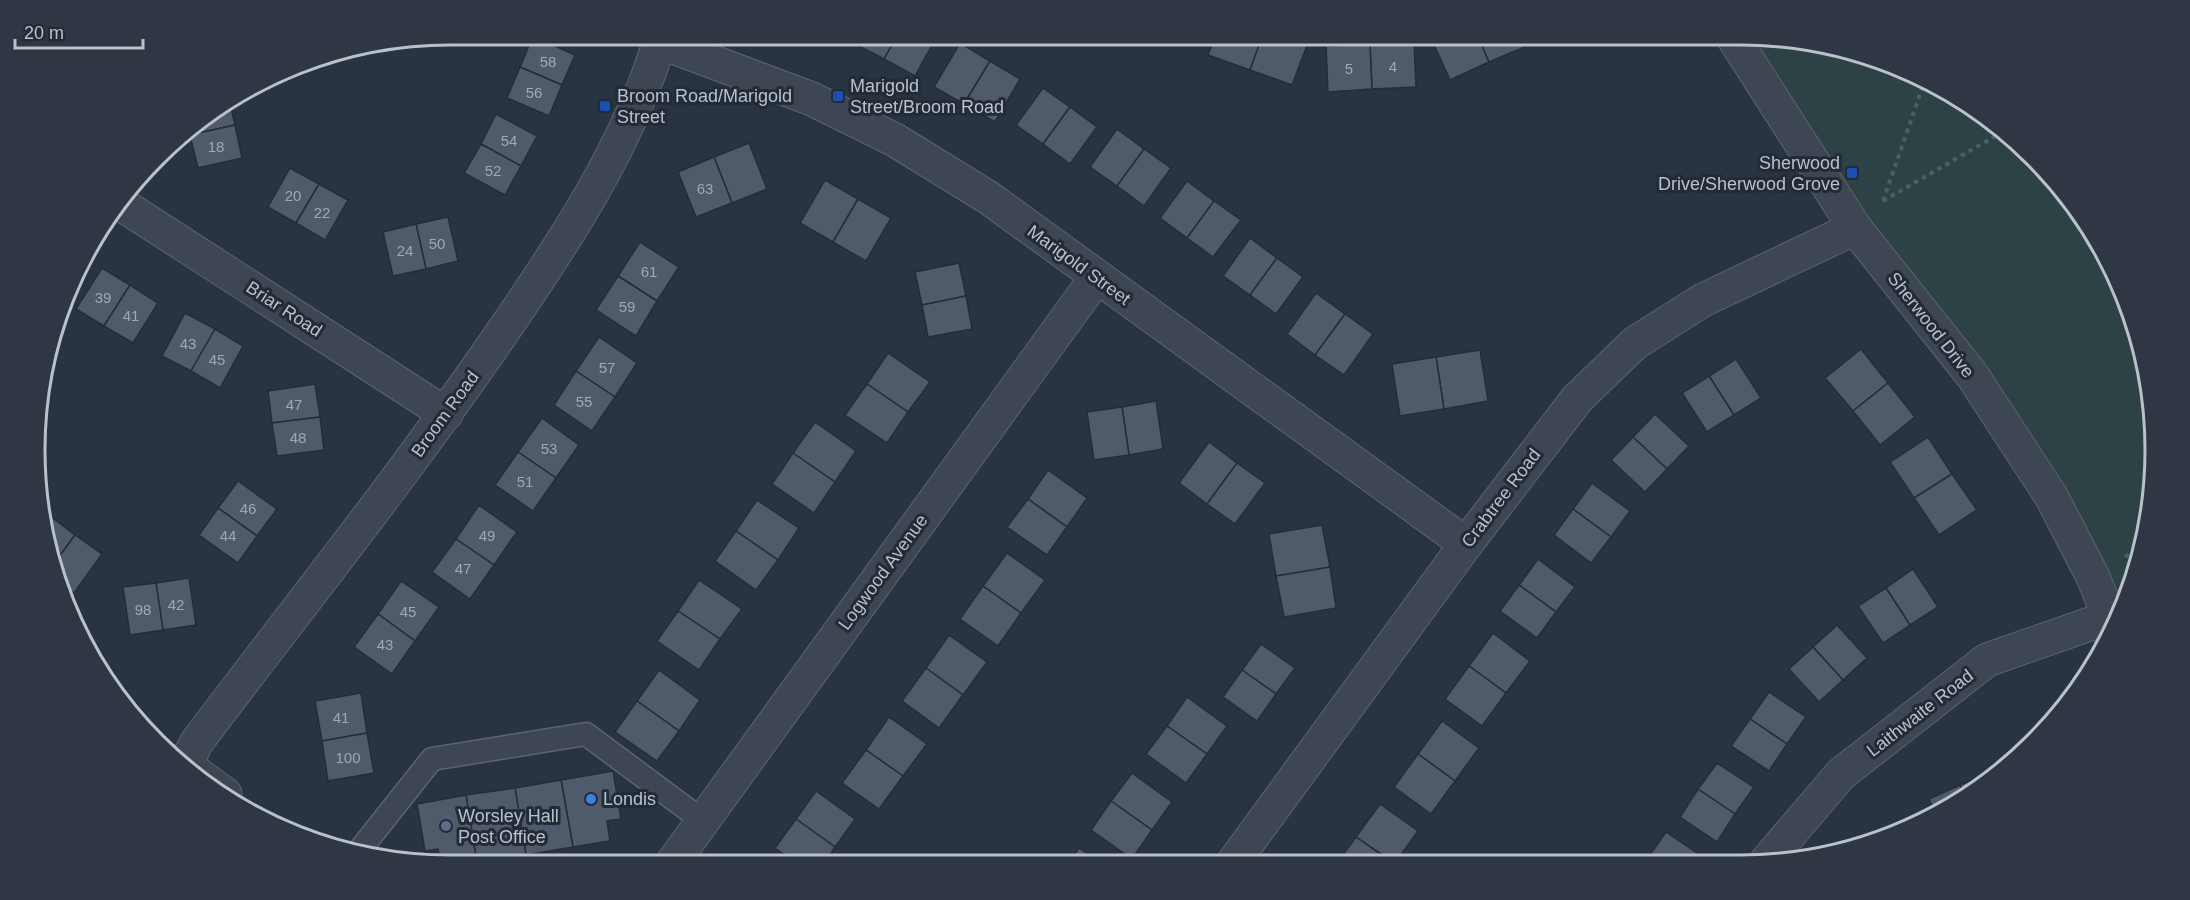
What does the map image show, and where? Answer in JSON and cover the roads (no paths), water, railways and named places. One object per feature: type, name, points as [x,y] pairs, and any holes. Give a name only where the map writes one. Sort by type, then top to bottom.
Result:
[{"type":"street","name":"Broom Road","points":[[187,758],[196,743],[446,414],[558,252],[623,133],[658,45]]},
{"type":"street","name":"Marigold Street","points":[[678,45],[812,99],[895,140],[989,198],[1096,278],[1466,544]]},
{"type":"street","name":"Sherwood Drive","points":[[1738,45],[1855,228],[1978,384],[2051,496],[2093,577],[2109,616]]},
{"type":"street","name":"Briar Road","points":[[126,207],[446,414]]},
{"type":"street","name":"Crabtree Road","points":[[1239,855],[1466,544],[1577,399],[1635,342],[1703,300],[1855,228]]},
{"type":"street","name":"Logwood Avenue","points":[[678,855],[1096,278]]},
{"type":"street","name":"Laithwaite Road","points":[[1773,853],[1841,774],[1987,660],[2105,624]]},
{"type":"lane","points":[[363,845],[432,759],[586,734],[703,821]]},
{"type":"place","name":"Marigold Street/Broom Road","points":[[838,96]]},
{"type":"place","name":"Broom Road/Marigold Street","points":[[605,106]]},
{"type":"place","name":"Sherwood Drive/Sherwood Grove","points":[[1852,173]]},
{"type":"place","name":"Londis","points":[[591,799]]},
{"type":"place","name":"Worsley Hall Post Office","points":[[446,826]]}]
